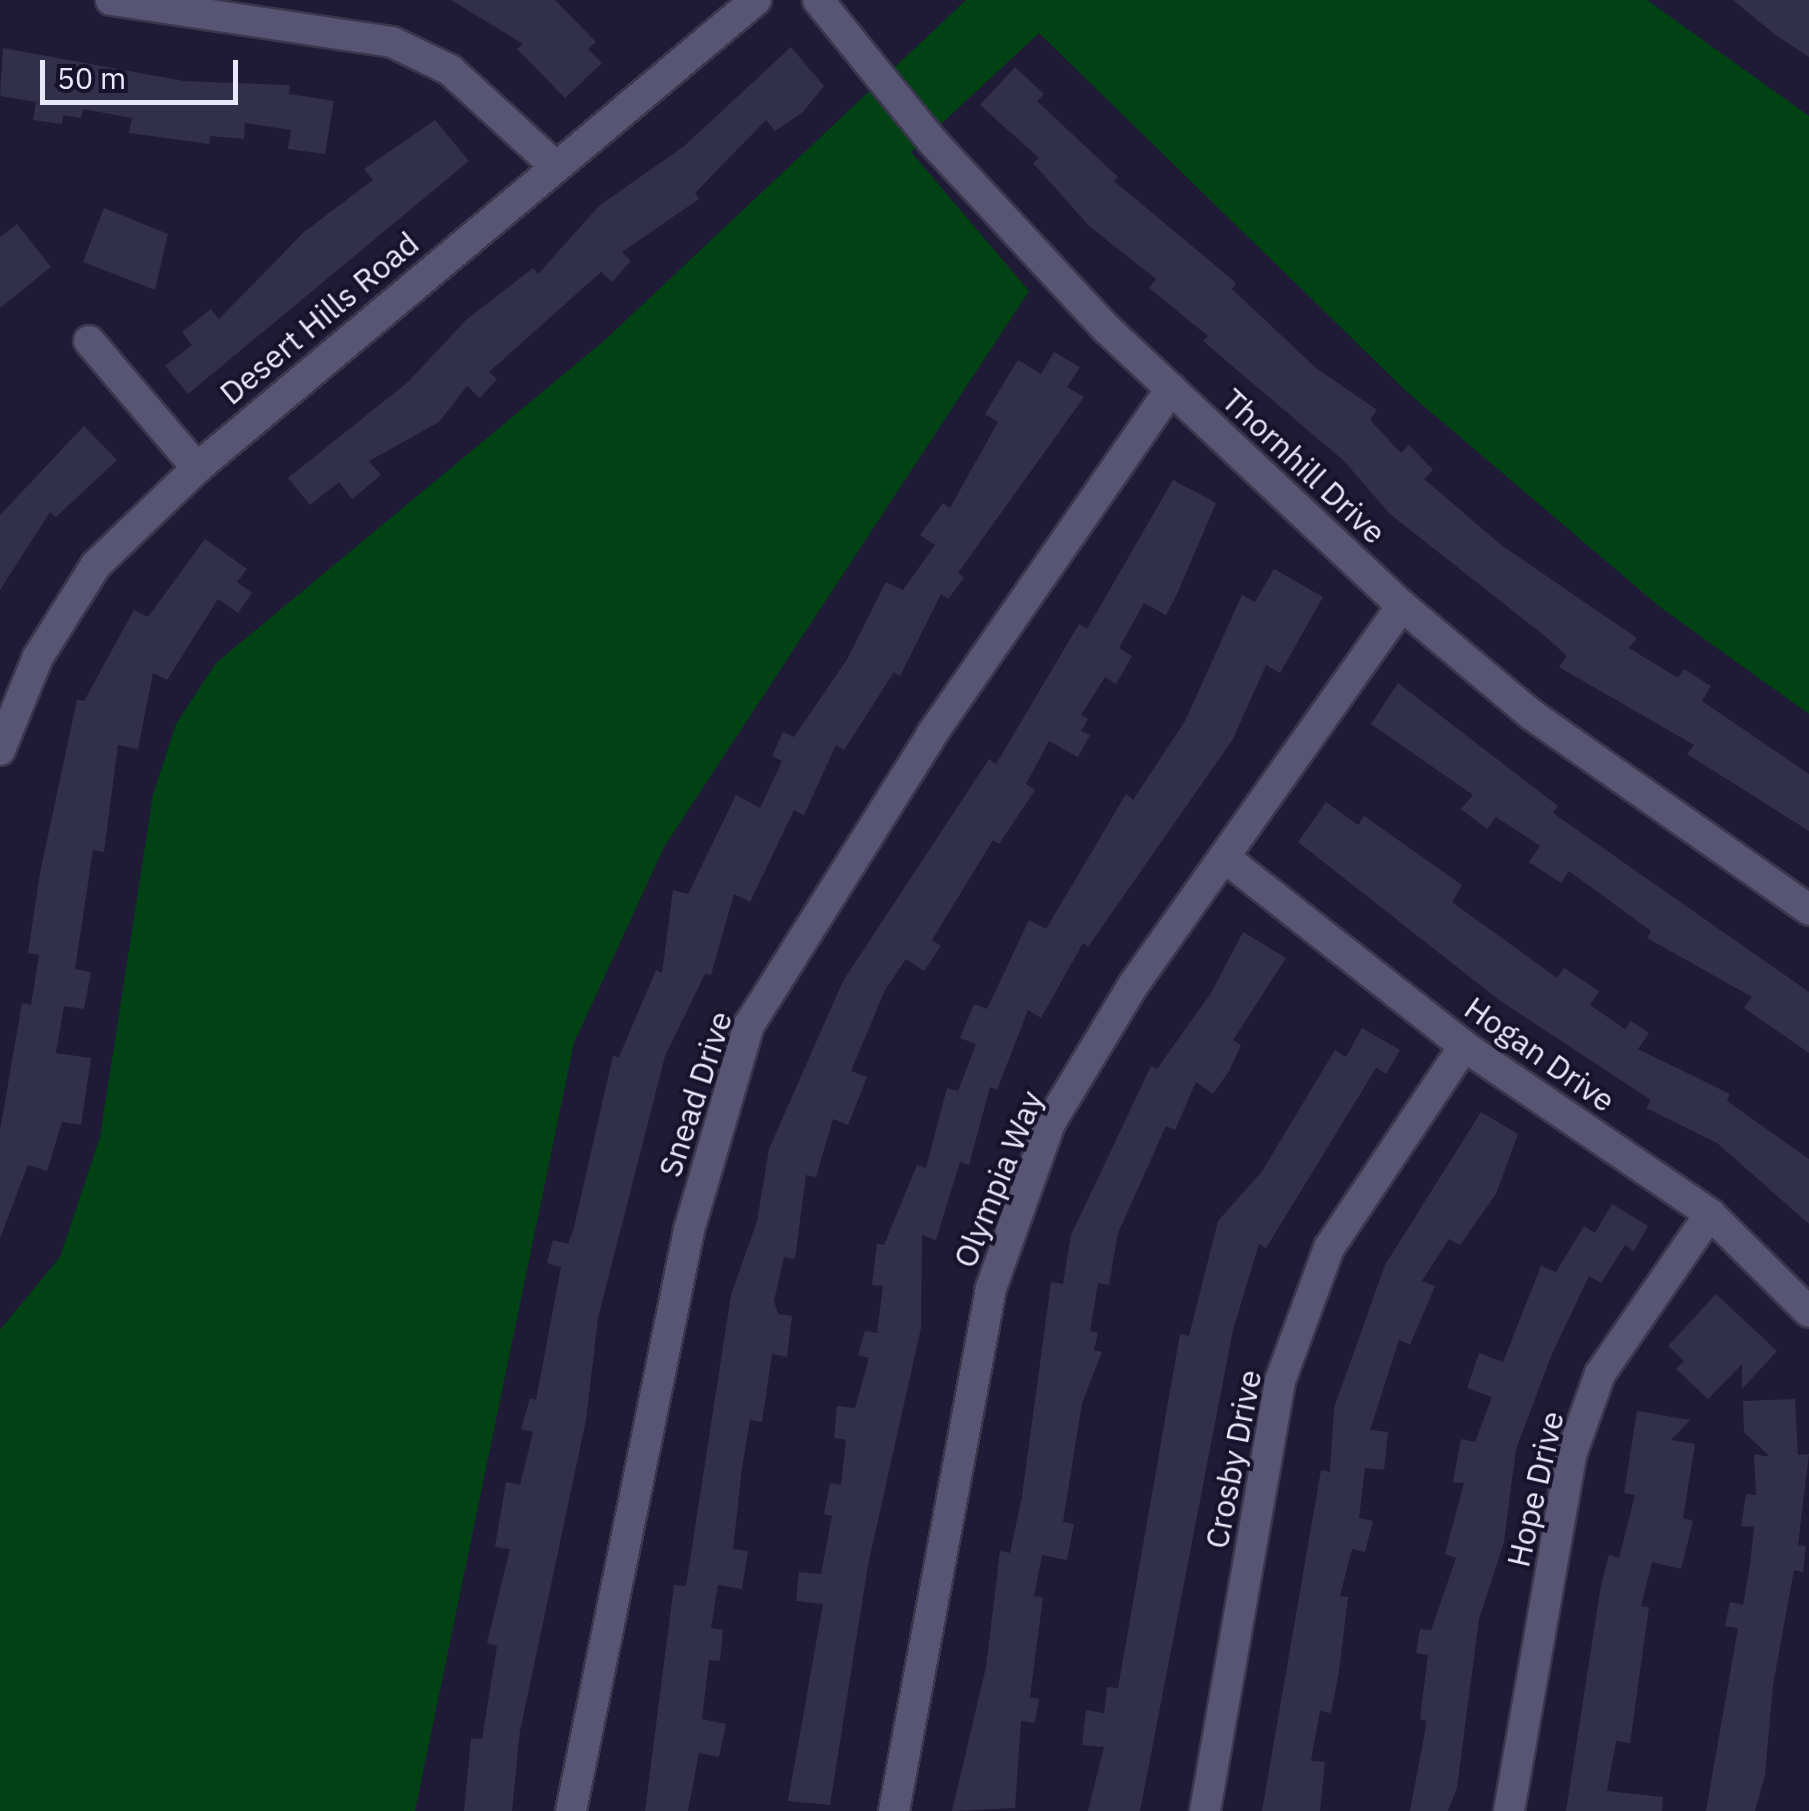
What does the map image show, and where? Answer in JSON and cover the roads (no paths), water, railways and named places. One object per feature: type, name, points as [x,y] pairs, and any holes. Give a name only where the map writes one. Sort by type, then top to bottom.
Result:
[{"type":"street","points":[[111,0],[392,42],[450,70],[553,164]]},
{"type":"street","name":"Desert Hills Road","points":[[0,750],[38,658],[96,565],[198,468],[553,164],[756,0]]},
{"type":"street","name":"Thornhill Drive","points":[[818,0],[932,141],[1171,390],[1402,606],[1532,715],[1809,910]]},
{"type":"street","points":[[89,341],[198,468]]},
{"type":"street","name":"Snead Drive","points":[[571,1811],[689,1230],[749,1025],[932,734],[1171,390]]},
{"type":"street","name":"Olympia Way","points":[[894,1811],[991,1288],[1050,1123],[1134,984],[1402,606]]},
{"type":"street","name":"Hogan Drive","points":[[1224,857],[1464,1046],[1710,1214],[1809,1312]]},
{"type":"street","name":"Crosby Drive","points":[[1205,1811],[1280,1381],[1330,1248],[1464,1046]]},
{"type":"street","name":"Hope Drive","points":[[1509,1811],[1572,1454],[1600,1374],[1710,1214]]}]
